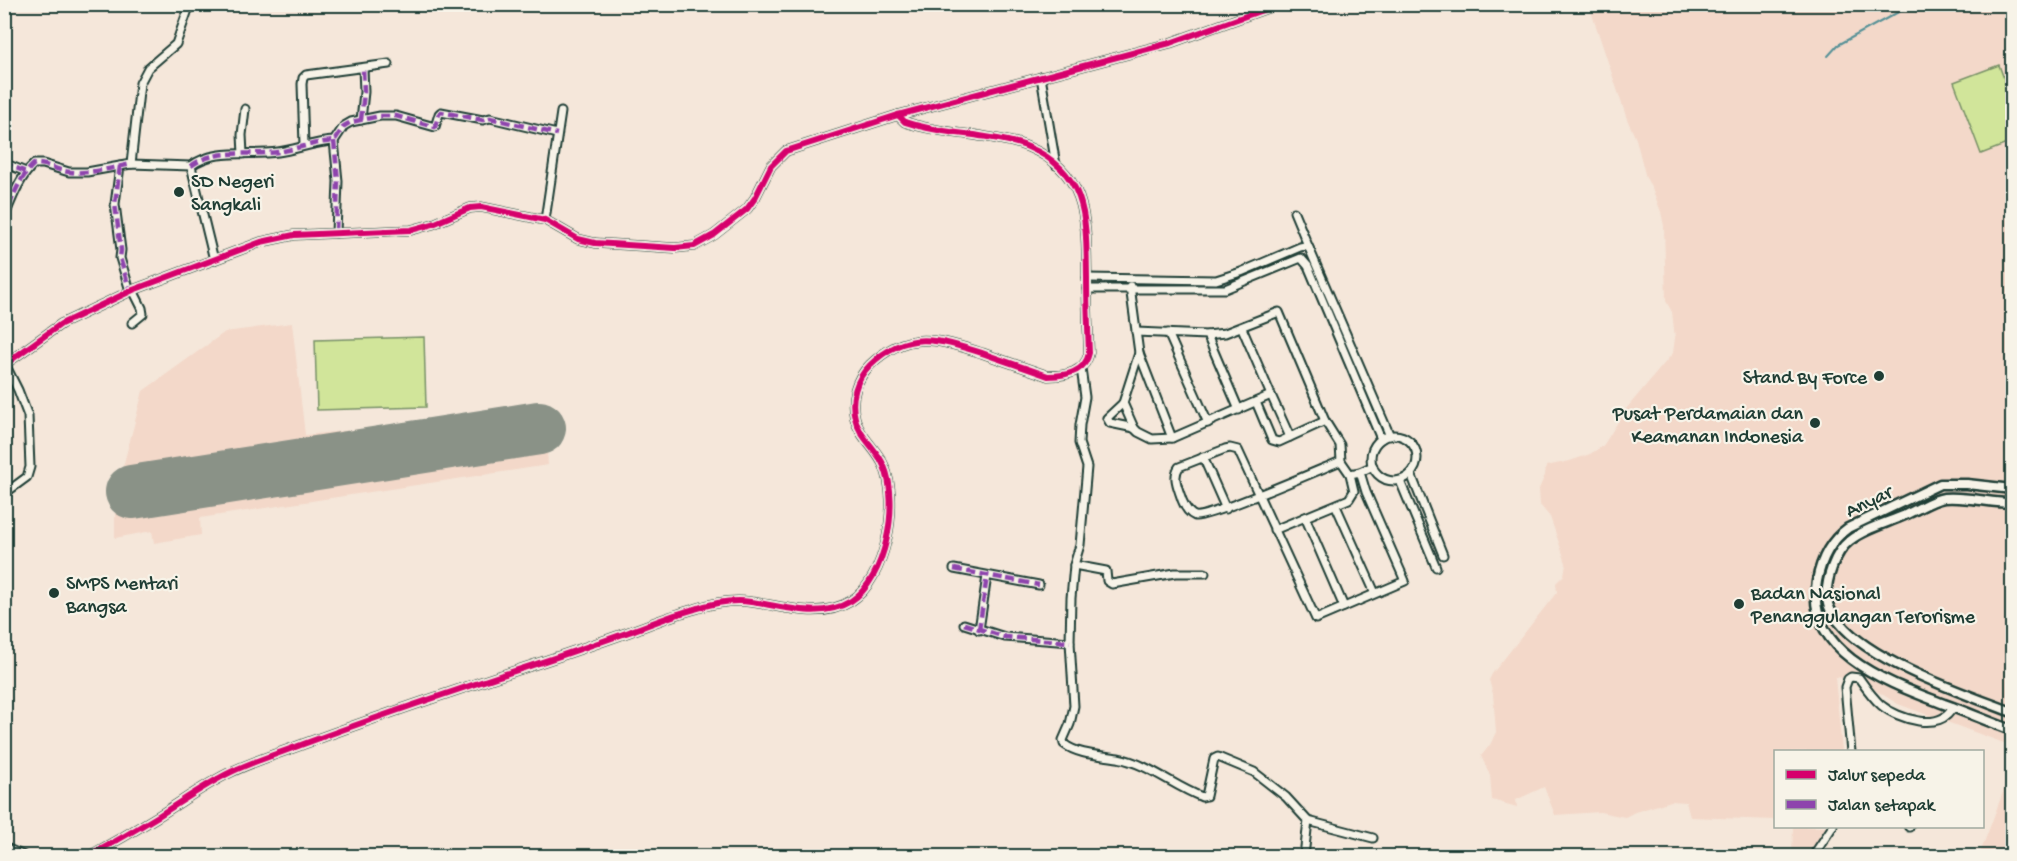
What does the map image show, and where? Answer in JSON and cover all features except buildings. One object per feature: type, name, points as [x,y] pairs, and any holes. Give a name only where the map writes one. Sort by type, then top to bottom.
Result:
[{"type":"street","points":[[131,164],[141,83],[148,68],[176,44],[190,4]]},
{"type":"street","points":[[4,494],[27,477],[30,467],[28,416],[5,365],[61,324],[132,291],[261,242],[294,236],[418,229],[476,207],[545,220],[578,239],[595,243],[675,248],[694,246],[714,235],[747,209],[771,166],[786,151],[898,115],[1170,43],[1280,4]]},
{"type":"street","points":[[304,145],[303,78],[306,75],[388,64]]},
{"type":"street","points":[[361,120],[364,92],[363,68]]},
{"type":"street","points":[[1041,77],[1056,165]]},
{"type":"street","points":[[243,154],[242,135],[245,109]]},
{"type":"street","points":[[336,233],[338,182],[334,141],[344,126],[361,120],[396,116],[435,127],[438,114],[441,112],[483,120],[490,118],[557,134]]},
{"type":"street","points":[[545,220],[561,112]]},
{"type":"street","points":[[89,856],[234,771],[396,710],[555,658],[675,615],[727,601],[819,611],[849,602],[865,588],[879,562],[885,544],[891,497],[888,477],[881,459],[855,422],[854,395],[867,368],[882,354],[897,345],[926,339],[952,344],[1048,376],[1060,376],[1081,368],[1089,353],[1087,238],[1083,207],[1079,195],[1067,176],[1056,165],[1027,146],[915,125],[905,122],[898,115]]},
{"type":"street","points":[[4,218],[7,202],[26,172],[31,166],[37,164],[69,172],[87,172],[131,164],[191,166],[210,156],[277,152],[334,141]]},
{"type":"street","points":[[4,163],[26,172]]},
{"type":"street","points":[[120,166],[115,204],[120,258],[143,314],[132,323]]},
{"type":"street","points":[[191,166],[214,260]]},
{"type":"street","points":[[1294,212],[1390,436]]},
{"type":"street","points":[[1087,278],[1216,280],[1300,247],[1309,248]]},
{"type":"street","points":[[1087,289],[1225,289],[1301,258],[1308,266],[1382,439]]},
{"type":"street","points":[[1130,279],[1139,353],[1172,438]]},
{"type":"street","points":[[1136,332],[1207,335],[1225,333],[1277,312],[1281,314],[1325,421],[1340,446],[1341,461],[1350,474],[1353,491],[1349,499],[1336,506],[1274,530]]},
{"type":"street","points":[[1242,328],[1290,437]]},
{"type":"street","points":[[1168,333],[1208,423]]},
{"type":"street","points":[[1207,335],[1239,410]]},
{"type":"street","points":[[1134,428],[1116,425],[1107,418],[1123,403],[1139,353]]},
{"type":"street","points":[[1081,368],[1085,397],[1079,443],[1087,467],[1080,545],[1074,566],[1070,642],[1074,706],[1063,740],[1066,746],[1141,765],[1202,797],[1206,796],[1214,759],[1218,757],[1254,772],[1286,797],[1308,821],[1373,838]]},
{"type":"street","points":[[1123,403],[1138,432],[1152,439],[1172,438],[1271,395]]},
{"type":"street","points":[[1256,402],[1272,440],[1279,442],[1325,421]]},
{"type":"street","points":[[1399,435],[1414,446],[1417,464],[1411,474],[1400,481],[1389,481],[1373,466],[1372,451],[1382,439],[1399,435]]},
{"type":"street","points":[[1341,461],[1260,494],[1226,508],[1197,517],[1191,515],[1182,501],[1175,478],[1179,467],[1225,449],[1238,450],[1260,494],[1315,618],[1319,619],[1405,581],[1366,492],[1360,472]]},
{"type":"street","points":[[1203,458],[1226,508]]},
{"type":"street","points":[[1350,474],[1373,466]]},
{"type":"street","points":[[1411,474],[1443,555]]},
{"type":"street","points":[[1400,481],[1436,567]]},
{"type":"street","name":"Anyar","points":[[2013,489],[1946,483],[1848,528],[1836,536],[1822,563],[1815,595],[1818,615],[1827,635],[1848,656],[1883,679],[2013,730]]},
{"type":"street","points":[[1967,484],[1967,498]]},
{"type":"street","name":"Anyar","points":[[2013,503],[1945,498],[1931,502],[1859,535],[1845,545],[1831,572],[1827,594],[1830,607],[1840,624],[1849,633],[1889,660],[1945,686],[2013,712]]},
{"type":"street","points":[[1336,506],[1375,593]]},
{"type":"street","points":[[1305,517],[1344,607]]},
{"type":"street","points":[[1836,536],[1845,545]]},
{"type":"street","points":[[1074,566],[1106,571],[1107,581],[1112,584],[1175,573],[1205,573]]},
{"type":"street","points":[[954,569],[1038,585]]},
{"type":"street","points":[[979,630],[987,576]]},
{"type":"street","points":[[964,624],[979,630],[1019,639],[1070,642]]},
{"type":"street","points":[[1851,750],[1845,687],[1851,677],[1859,678],[1882,706],[1898,715],[1921,721],[1932,721],[1946,717],[1953,707]]},
{"type":"street","points":[[1938,702],[1945,686]]},
{"type":"street","points":[[1304,856],[1308,821]]},
{"type":"street","points":[[1813,856],[1832,828]]},
{"type":"street","points":[[4,847],[24,856]]},
{"type":"shaded area","name":"Pusat Perdamaian dan Keamanan Indonesia","points":[[1589,5],[2012,5],[2012,746],[1898,704],[1857,679],[1835,677],[1842,750],[1774,750],[1774,820],[1690,817],[1686,802],[1671,801],[1625,817],[1600,812],[1555,815],[1544,787],[1516,800],[1517,807],[1492,800],[1490,775],[1481,756],[1490,745],[1496,732],[1493,694],[1489,680],[1557,592],[1556,583],[1564,575],[1566,563],[1550,517],[1540,505],[1539,489],[1546,466],[1590,454],[1603,446],[1626,409],[1673,353],[1675,338],[1672,312],[1666,301],[1664,226],[1652,188],[1646,178],[1636,139],[1627,119]]},
{"type":"shaded area","points":[[292,323],[305,435],[544,410],[548,465],[200,518],[201,535],[154,543],[152,531],[115,538],[115,497],[143,391],[225,332]]},
{"type":"shaded area","points":[[2012,768],[2012,856],[1979,856]]},
{"type":"shaded area","points":[[1793,828],[1826,828],[1808,856],[1792,856]]},
{"type":"green space","points":[[1999,65],[2012,101],[2012,142],[1981,154],[1954,82]]},
{"type":"green space","points":[[424,337],[426,407],[317,410],[315,340]]},
{"type":"waterway","points":[[1828,56],[1838,45],[1913,4]]},
{"type":"runway","points":[[132,492],[539,428]]},
{"type":"marked path","points":[[361,120],[364,92],[363,68]]},
{"type":"marked path","points":[[191,166],[200,160],[221,155],[278,152],[334,141],[344,126],[351,122],[380,116],[396,116],[435,127],[441,112],[483,120],[490,118],[557,134]]},
{"type":"marked path","points":[[334,141],[338,181],[336,233]]},
{"type":"marked path","points":[[4,163],[26,172]]},
{"type":"marked path","points":[[4,218],[20,182],[34,164],[78,172],[131,164]]},
{"type":"marked path","points":[[120,166],[115,204],[120,258],[130,291]]},
{"type":"marked path","points":[[954,569],[1039,585]]},
{"type":"marked path","points":[[979,630],[987,576]]},
{"type":"marked path","points":[[964,624],[1005,637],[1070,642]]},
{"type":"cycle path","points":[[4,365],[61,324],[133,290],[261,242],[294,235],[411,230],[433,224],[470,208],[481,207],[545,220],[578,239],[595,243],[675,248],[694,246],[714,235],[747,209],[771,166],[786,151],[898,115],[1170,43],[1279,4]]},
{"type":"cycle path","points":[[89,856],[213,782],[250,764],[670,617],[723,602],[751,602],[814,611],[839,607],[851,601],[873,576],[887,539],[890,519],[889,482],[884,466],[860,431],[853,404],[858,383],[870,365],[897,346],[923,340],[966,348],[1048,376],[1067,374],[1079,369],[1087,360],[1089,353],[1084,219],[1074,185],[1063,171],[1048,158],[1028,147],[1002,140],[922,127],[905,122],[898,115]]},
{"type":"place","name":"SD Negeri Sangkali","points":[[179,192]]},
{"type":"place","name":"Stand By Force","points":[[1879,376]]},
{"type":"place","name":"Pusat Perdamaian dan Keamanan Indonesia","points":[[1815,423]]},
{"type":"place","name":"SMPS Mentari Bangsa","points":[[54,593]]},
{"type":"place","name":"Badan Nasional Penanggulangan Terorisme","points":[[1739,604]]}]
